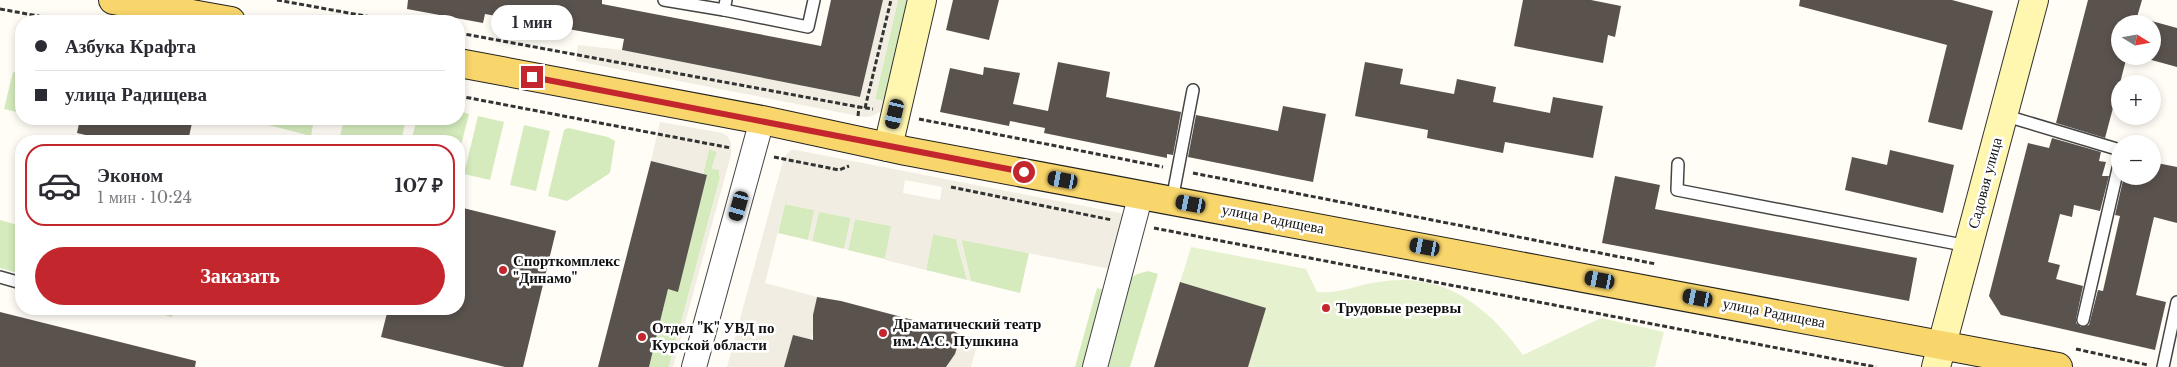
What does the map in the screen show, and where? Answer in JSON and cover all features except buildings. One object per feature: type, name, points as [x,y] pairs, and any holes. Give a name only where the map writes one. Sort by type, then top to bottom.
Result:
[{"type":"main road","points":[[113,0],[197,15]]},
{"type":"main road","points":[[897,149],[922,0]]},
{"type":"main road","name":"Садовая улица","points":[[1939,356],[2003,115],[2030,1]]},
{"type":"main road","name":"улица Радищева","points":[[465,64],[762,120],[897,149],[1142,194],[1939,356],[2058,367]]},
{"type":"street","points":[[694,367],[762,120]]},
{"type":"street","points":[[1095,367],[1142,194]]},
{"type":"lane","points":[[664,0],[725,5],[808,27],[814,0]]},
{"type":"lane","points":[[1172,200],[1193,90]]},
{"type":"lane","points":[[2003,115],[2111,147]]},
{"type":"lane","points":[[1678,164],[1677,190],[1968,246]]},
{"type":"lane","points":[[2083,320],[2114,185]]},
{"type":"lane","points":[[0,277],[15,281]]},
{"type":"lane","points":[[2163,367],[2177,302]]},
{"type":"path","points":[[277,0],[360,15]]},
{"type":"path","points":[[865,108],[891,0]]},
{"type":"path","points":[[0,9],[33,15]]},
{"type":"path","points":[[465,34],[860,107]]},
{"type":"path","points":[[465,97],[839,170],[847,166],[856,167]]},
{"type":"path","points":[[897,149],[913,118],[1663,266]]},
{"type":"path","points":[[950,186],[1134,224],[1876,367]]},
{"type":"green space","points":[[898,0],[911,0],[887,102],[875,99]]},
{"type":"green space","points":[[13,72],[15,72],[15,112],[4,109]]},
{"type":"green space","points":[[465,113],[469,114],[464,135],[413,135],[415,125],[465,125]]},
{"type":"green space","points":[[478,116],[504,122],[490,180],[465,174]]},
{"type":"green space","points":[[268,125],[313,125],[311,135]]},
{"type":"green space","points":[[343,125],[405,125],[402,135],[340,135]]},
{"type":"green space","points":[[524,125],[550,131],[536,191],[510,185]]},
{"type":"green space","points":[[568,128],[608,137],[615,141],[610,173],[567,201],[548,196],[564,130]]},
{"type":"green space","points":[[709,149],[717,152],[712,168],[719,170],[720,178],[669,367],[649,367],[665,302],[653,286],[678,291],[707,176],[703,174]]},
{"type":"green space","points":[[785,204],[815,210],[808,240],[778,233]]},
{"type":"green space","points":[[819,211],[851,218],[844,249],[812,241]]},
{"type":"green space","points":[[855,219],[892,226],[885,259],[848,250]]},
{"type":"green space","points":[[0,220],[15,224],[15,272],[0,268]]},
{"type":"green space","points":[[933,234],[956,239],[967,280],[926,270]]},
{"type":"green space","points":[[961,239],[1029,253],[1020,293],[971,281]]},
{"type":"green space","name":"Трудовые резервы","points":[[1191,247],[1306,269],[1317,292],[1333,292],[1370,283],[1401,280],[1423,282],[1443,287],[1478,307],[1509,337],[1523,355],[1601,318],[1664,332],[1655,367],[1154,367]]},
{"type":"green space","points":[[1148,271],[1158,274],[1130,367],[1104,367],[1131,278]]},
{"type":"green space","points":[[1097,288],[1104,290],[1086,367],[1075,367]]},
{"type":"shaded area","points":[[883,0],[898,0],[875,99],[887,102],[884,110],[872,116],[864,117],[576,61],[578,45],[622,50],[860,97]]},
{"type":"shaded area","points":[[660,122],[723,133],[731,143],[731,155],[673,367],[669,367],[720,178],[719,170],[712,169],[717,152],[709,149],[703,174],[651,161]]},
{"type":"shaded area","points":[[791,150],[796,150],[1120,213],[1125,217],[1110,269],[961,240],[971,281],[967,280],[956,239],[933,234],[926,270],[885,260],[891,226],[855,219],[848,250],[844,249],[851,218],[819,212],[812,241],[808,240],[814,210],[785,204],[765,283],[821,298],[816,300],[813,319],[816,320],[811,340],[793,336],[784,367],[727,367],[784,157]],"holes":[[[905,180],[942,187],[940,200],[903,193]]]},
{"type":"shaded area","points":[[958,334],[979,339],[971,367],[947,367],[950,356],[955,354],[960,338]]},
{"type":"place","name":"Спорткомплекс \"Динамо\"","points":[[503,270]]},
{"type":"place","name":"Трудовые резервы","points":[[1326,308]]},
{"type":"place","name":"Драматический театр им. А.С. Пушкина","points":[[883,333]]},
{"type":"place","name":"Отдел \"К\" УВД по Курской области","points":[[642,337]]},
{"type":"route","points":[[532,77],[762,120],[906,151],[1024,172]]}]
